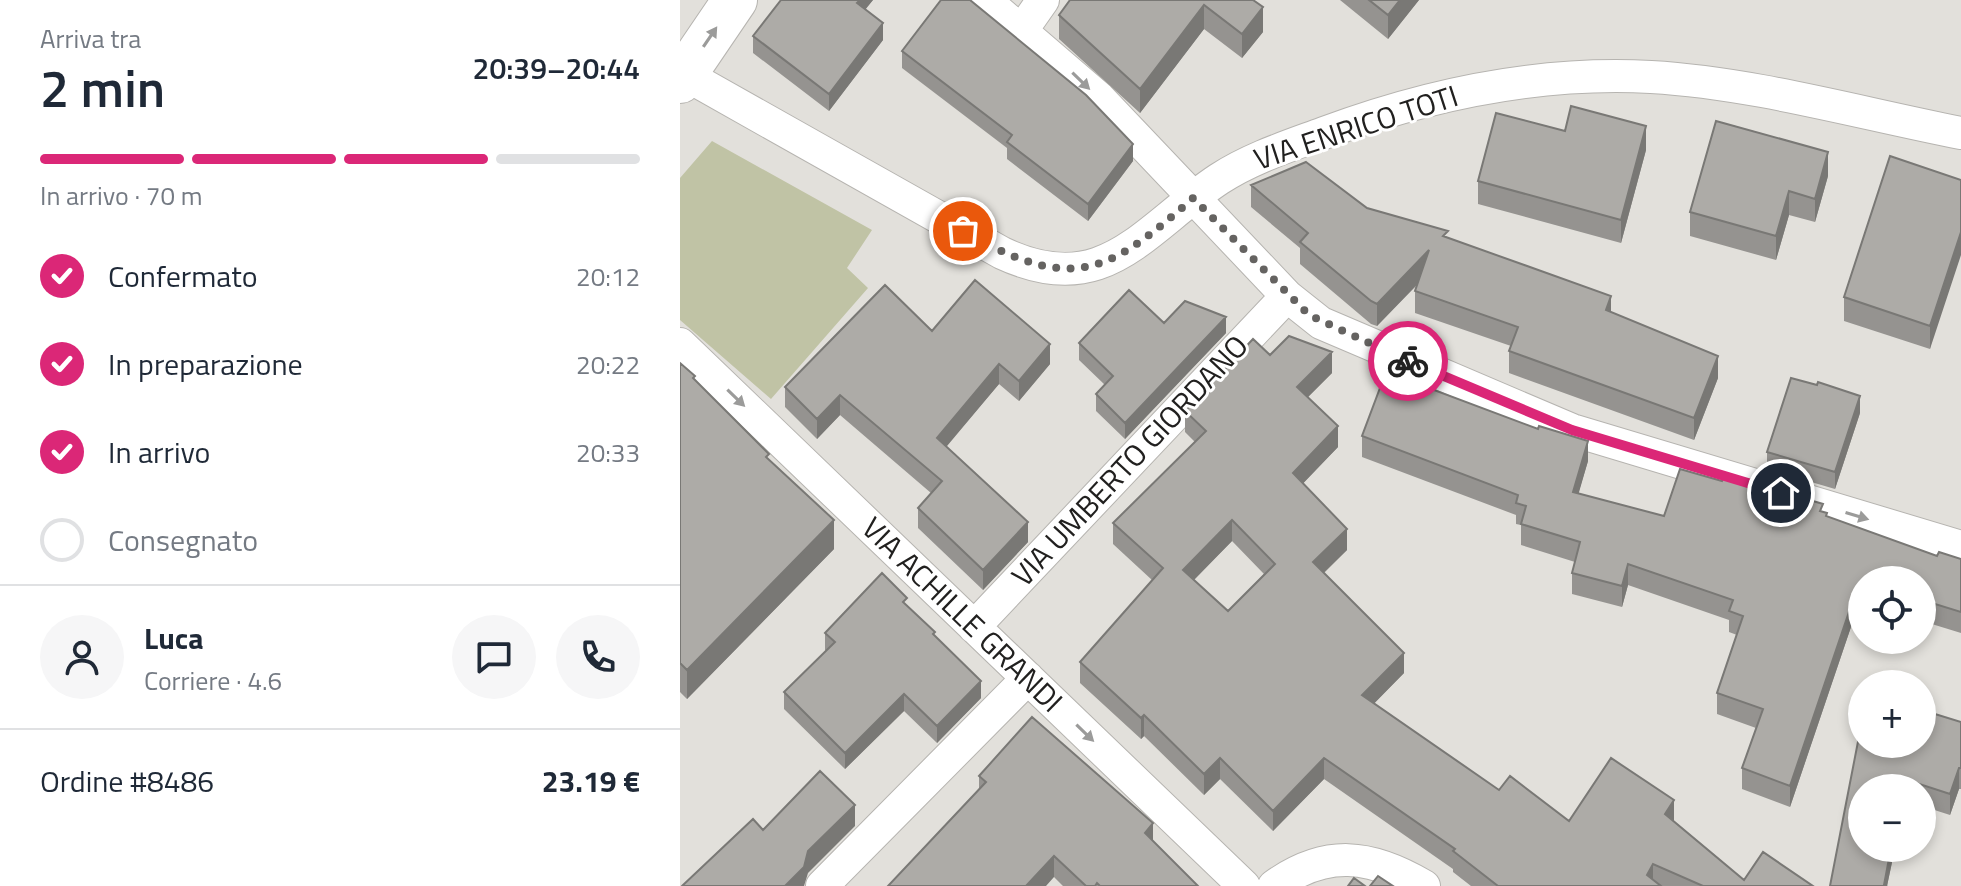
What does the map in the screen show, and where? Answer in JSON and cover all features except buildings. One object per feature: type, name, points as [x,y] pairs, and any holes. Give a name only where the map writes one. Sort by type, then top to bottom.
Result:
[{"type":"main road","points":[[682,77],[735,0]]},
{"type":"street","points":[[985,0],[1091,90],[1287,296],[1309,315],[1333,329],[1572,430],[1961,547]]},
{"type":"street","points":[[1022,30],[1043,0]]},
{"type":"street","name":"VIA ENRICO TOTI","points":[[682,77],[988,246],[1044,268],[1073,270],[1117,257],[1147,238],[1193,198],[1249,162],[1340,127],[1446,95],[1538,79],[1614,77],[1689,81],[1961,133]]},
{"type":"street","name":"VIA UMBERTO GIORDANO","points":[[974,627],[1287,296]]},
{"type":"street","name":"VIA ACHILLE GRANDI","points":[[680,344],[1244,886]]},
{"type":"street","points":[[822,886],[1028,678]]},
{"type":"street","points":[[1274,886],[1313,865],[1361,859],[1384,865],[1424,886]]},
{"type":"green space","points":[[712,141],[872,230],[847,268],[868,288],[771,399],[680,320],[680,178]]},
{"type":"way so far","points":[[963,231],[1015,259],[1044,268],[1073,270],[1117,257],[1147,238],[1193,198],[1309,315],[1333,329],[1408,361]]},
{"type":"route","points":[[1408,361],[1572,430],[1781,493]]}]
